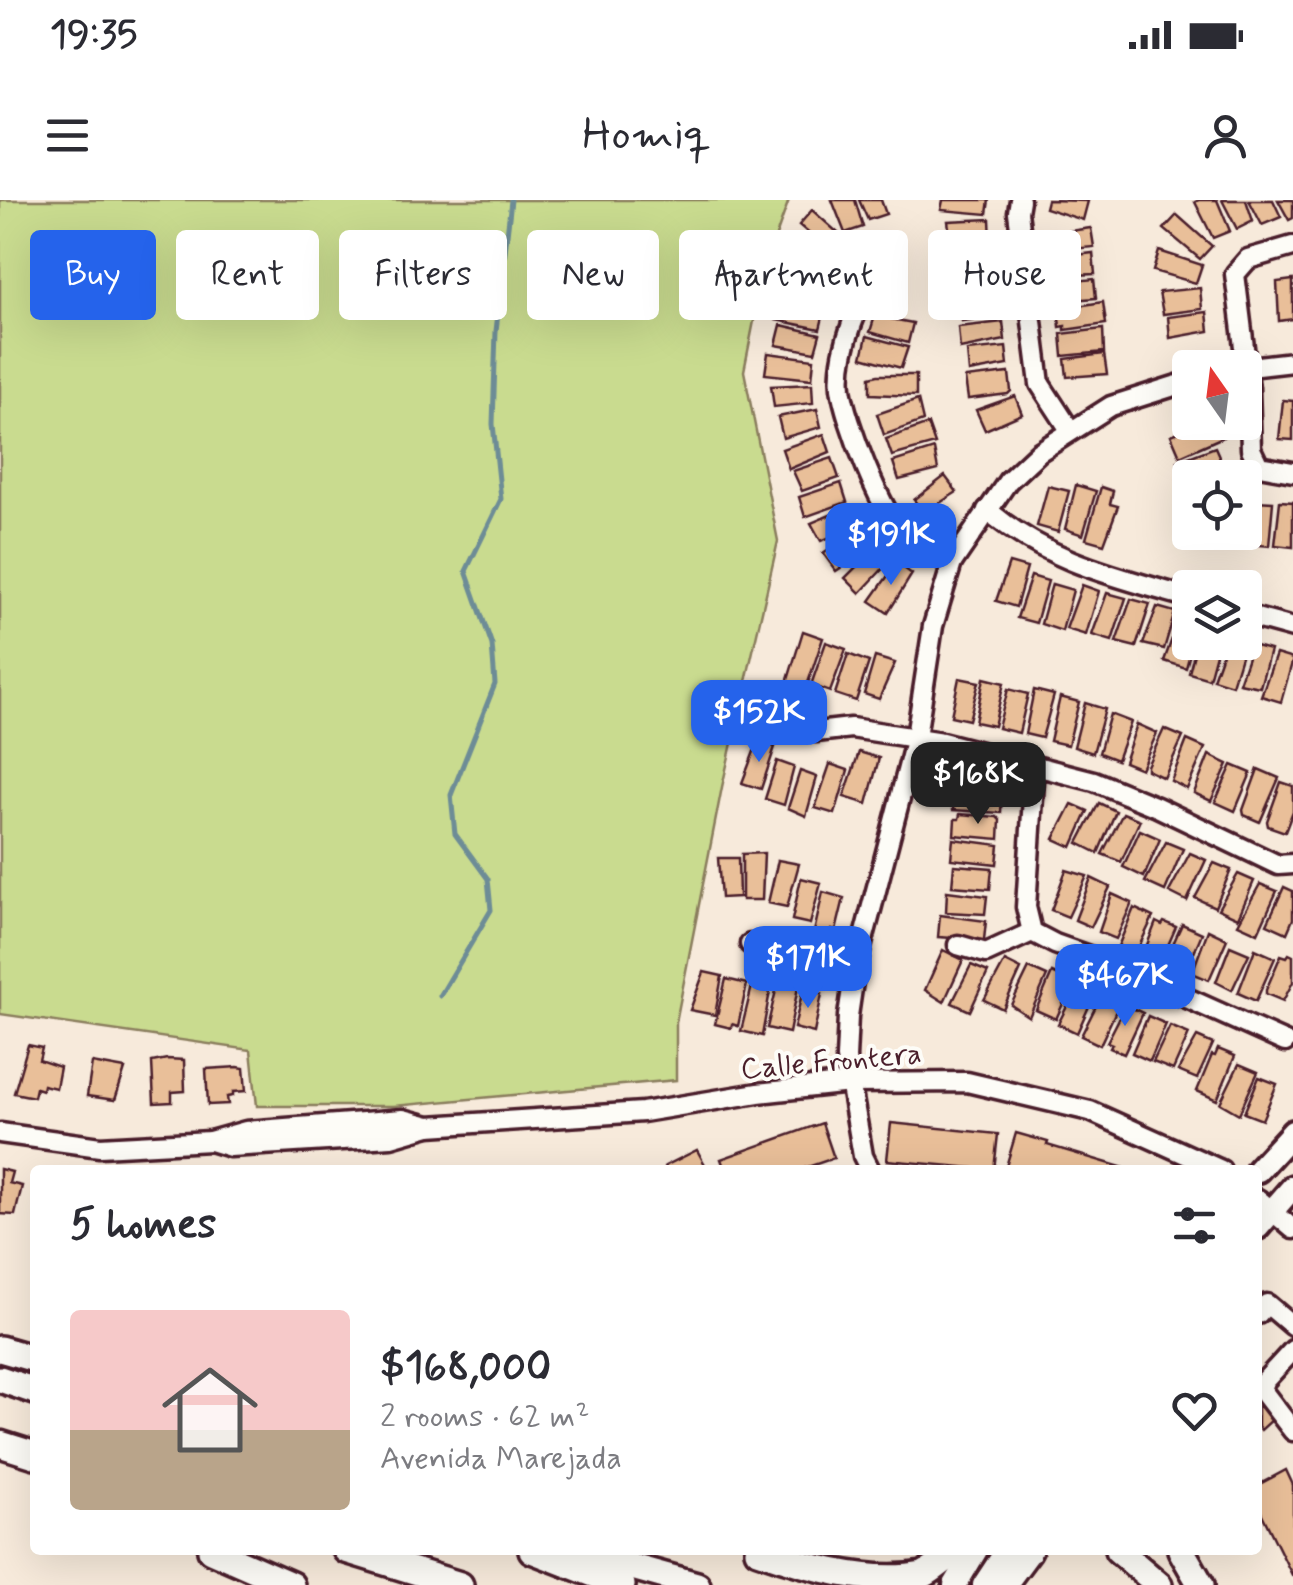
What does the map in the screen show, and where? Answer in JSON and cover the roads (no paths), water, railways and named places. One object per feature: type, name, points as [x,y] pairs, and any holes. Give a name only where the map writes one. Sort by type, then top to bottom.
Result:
[{"type":"highway","points":[[0,1348],[30,1357]]},
{"type":"highway","points":[[0,1379],[30,1389]]},
{"type":"highway","points":[[222,1555],[291,1585]]},
{"type":"highway","points":[[362,1555],[460,1585]]},
{"type":"highway","points":[[545,1555],[622,1585]]},
{"type":"highway","points":[[589,1555],[698,1585]]},
{"type":"highway","points":[[773,1555],[853,1582],[902,1582],[925,1574],[954,1555]]},
{"type":"highway","points":[[1003,1585],[1024,1555]]},
{"type":"highway","points":[[1124,1555],[1159,1585]]},
{"type":"highway","points":[[1184,1555],[1201,1585]]},
{"type":"main road","points":[[1262,1166],[1293,1132]]},
{"type":"main road","points":[[1262,1213],[1293,1188]]},
{"type":"main road","points":[[955,1585],[973,1555]]},
{"type":"main road","points":[[984,1585],[1004,1555]]},
{"type":"street","points":[[1020,200],[1018,212],[1040,384],[1070,430]]},
{"type":"street","points":[[1242,350],[1235,274],[1248,259],[1293,246]]},
{"type":"street","points":[[853,320],[841,387],[870,478],[903,535],[952,564]]},
{"type":"street","points":[[1262,365],[1293,362]]},
{"type":"street","points":[[868,1165],[846,1058],[854,975],[916,737],[934,626],[952,564],[1008,482],[1039,452],[1111,406],[1172,387]]},
{"type":"street","points":[[1251,440],[1259,466],[1293,472]]},
{"type":"street","points":[[987,510],[1041,549],[1077,565],[1172,593]]},
{"type":"street","points":[[1262,620],[1293,628]]},
{"type":"street","points":[[816,732],[851,728],[916,737],[1094,782],[1158,807],[1278,865],[1293,864]]},
{"type":"street","points":[[1035,766],[1026,906],[1032,932],[1285,1042]]},
{"type":"street","points":[[958,945],[986,953],[1032,932]]},
{"type":"street","points":[[750,944],[854,975]]},
{"type":"street","name":"Calle Frontera","points":[[0,1133],[100,1147],[210,1141],[230,1148],[392,1137],[430,1126],[643,1112],[850,1083],[967,1082],[1031,1094],[1090,1111],[1210,1165]]},
{"type":"street","points":[[1262,1213],[1293,1229]]},
{"type":"street","points":[[1262,1310],[1267,1304],[1293,1326]]},
{"type":"street","points":[[1262,1382],[1293,1350]]},
{"type":"street","points":[[1262,1391],[1293,1431]]},
{"type":"waterway","points":[[440,996],[491,910],[488,879],[455,834],[451,795],[495,684],[492,645],[466,571],[501,499],[493,424],[496,331],[511,200]]}]
